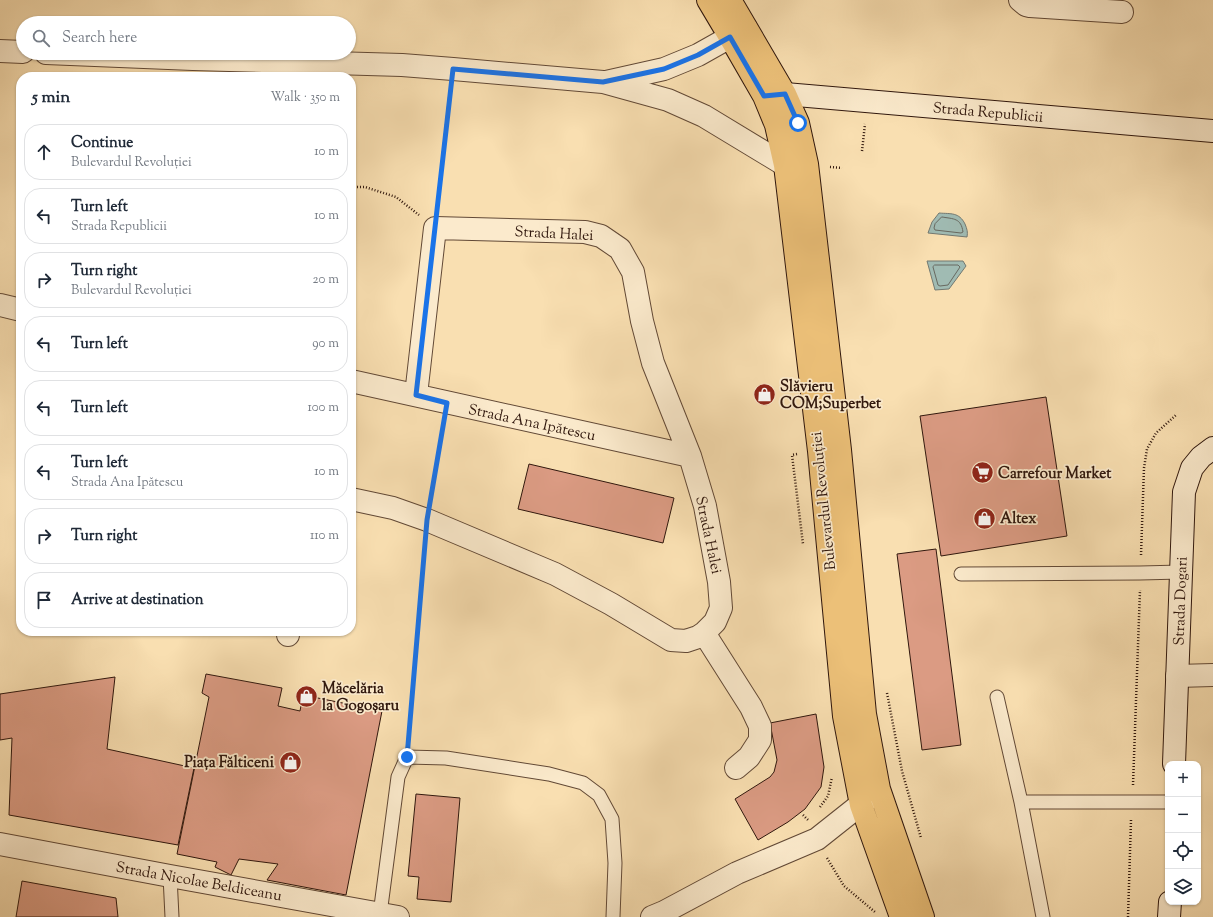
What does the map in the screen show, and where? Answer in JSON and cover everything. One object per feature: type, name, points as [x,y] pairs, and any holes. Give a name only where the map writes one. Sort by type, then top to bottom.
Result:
[{"type":"main road","name":"Bulevardul Revoluției","points":[[708,0],[739,32],[785,94],[798,123],[807,164],[840,450],[865,714],[879,789],[923,917]]},
{"type":"main road","name":"Bulevardul Revoluției","points":[[730,0],[739,32],[776,125],[785,165],[819,451],[844,716],[861,805],[901,917]]},
{"type":"street","points":[[1020,0],[1026,5],[1030,6],[1122,12]]},
{"type":"street","points":[[603,82],[664,69],[698,55],[739,32]]},
{"type":"street","points":[[0,51],[16,52]]},
{"type":"street","points":[[223,60],[402,66],[603,82],[668,100],[704,116],[785,165],[807,164]]},
{"type":"street","name":"Strada Republicii","points":[[764,96],[785,94],[1213,131]]},
{"type":"street","points":[[416,395],[435,228]]},
{"type":"street","name":"Strada Halei","points":[[356,500],[393,508],[427,520],[555,574],[671,640],[686,641],[698,637],[715,622],[721,608],[719,582],[705,506],[690,456],[653,363],[642,320],[633,272],[620,249],[601,236],[585,232],[435,228]]},
{"type":"street","points":[[0,305],[16,309]]},
{"type":"street","name":"Strada Ana Ipătescu","points":[[356,383],[690,456]]},
{"type":"street","name":"Strada Dogari","points":[[1174,761],[1184,492],[1192,468],[1200,457],[1213,448]]},
{"type":"street","points":[[704,633],[751,707],[760,726],[760,740],[749,757],[736,768]]},
{"type":"street","points":[[1177,676],[1213,675]]},
{"type":"street","points":[[652,917],[737,873],[817,839],[879,789]]},
{"type":"street","name":"Strada Nicolae Beldiceanu","points":[[0,844],[389,915]]},
{"type":"street","points":[[1169,917],[1170,905]]},
{"type":"lane","points":[[961,574],[1181,572]]},
{"type":"lane","points":[[997,697],[1022,802],[1043,917]]},
{"type":"lane","points":[[389,915],[398,777],[407,757],[446,758],[549,774],[583,783],[599,795],[612,819],[615,863],[613,917]]},
{"type":"lane","points":[[1022,802],[1165,802]]},
{"type":"lane","points":[[170,876],[172,917]]},
{"type":"path","points":[[435,228],[453,69]]},
{"type":"path","points":[[862,151],[868,101]]},
{"type":"path","points":[[356,187],[365,187],[396,197],[435,228]]},
{"type":"path","points":[[407,757],[427,520],[447,403]]},
{"type":"path","points":[[1128,917],[1144,468],[1147,448],[1156,433],[1176,415]]},
{"type":"path","points":[[803,815],[810,822],[817,839],[844,886],[876,912]]},
{"type":"water","points":[[939,213],[954,214],[960,217],[965,224],[967,237],[928,233],[932,222]]},
{"type":"water","points":[[927,261],[963,261],[966,266],[949,289],[935,290]]},
{"type":"building","points":[[1046,397],[1067,536],[941,556],[920,416]]},
{"type":"building","points":[[529,464],[674,498],[663,543],[518,509]]},
{"type":"building","points":[[936,549],[961,745],[922,750],[897,554]]},
{"type":"building","points":[[206,674],[282,688],[278,706],[300,711],[303,695],[382,711],[346,895],[267,880],[278,864],[239,859],[231,875],[215,867],[217,862],[177,854],[209,697],[202,693]]},
{"type":"building","points":[[115,677],[107,749],[194,768],[178,845],[9,815],[12,738],[0,740],[0,694]]},
{"type":"building","points":[[816,714],[824,767],[821,787],[805,809],[788,822],[758,840],[735,799],[770,777],[774,772],[777,760],[770,723]]},
{"type":"building","points":[[416,794],[460,798],[451,902],[417,899],[419,877],[408,876]]},
{"type":"building","points":[[22,881],[116,898],[118,917],[16,917]]},
{"type":"place","name":"Slăvieru COM;Superbet","points":[[764,395]]},
{"type":"place","name":"Carrefour Market","points":[[982,473]]},
{"type":"place","name":"Altex","points":[[985,518]]},
{"type":"place","name":"Măcelăria la Gogoșaru","points":[[307,697]]},
{"type":"place","name":"Piața Fălticeni","points":[[290,762]]},
{"type":"route","points":[[407,757],[427,520],[447,403],[416,395],[453,69],[603,82],[664,69],[698,55],[730,37],[764,96],[785,94],[798,123]]}]
